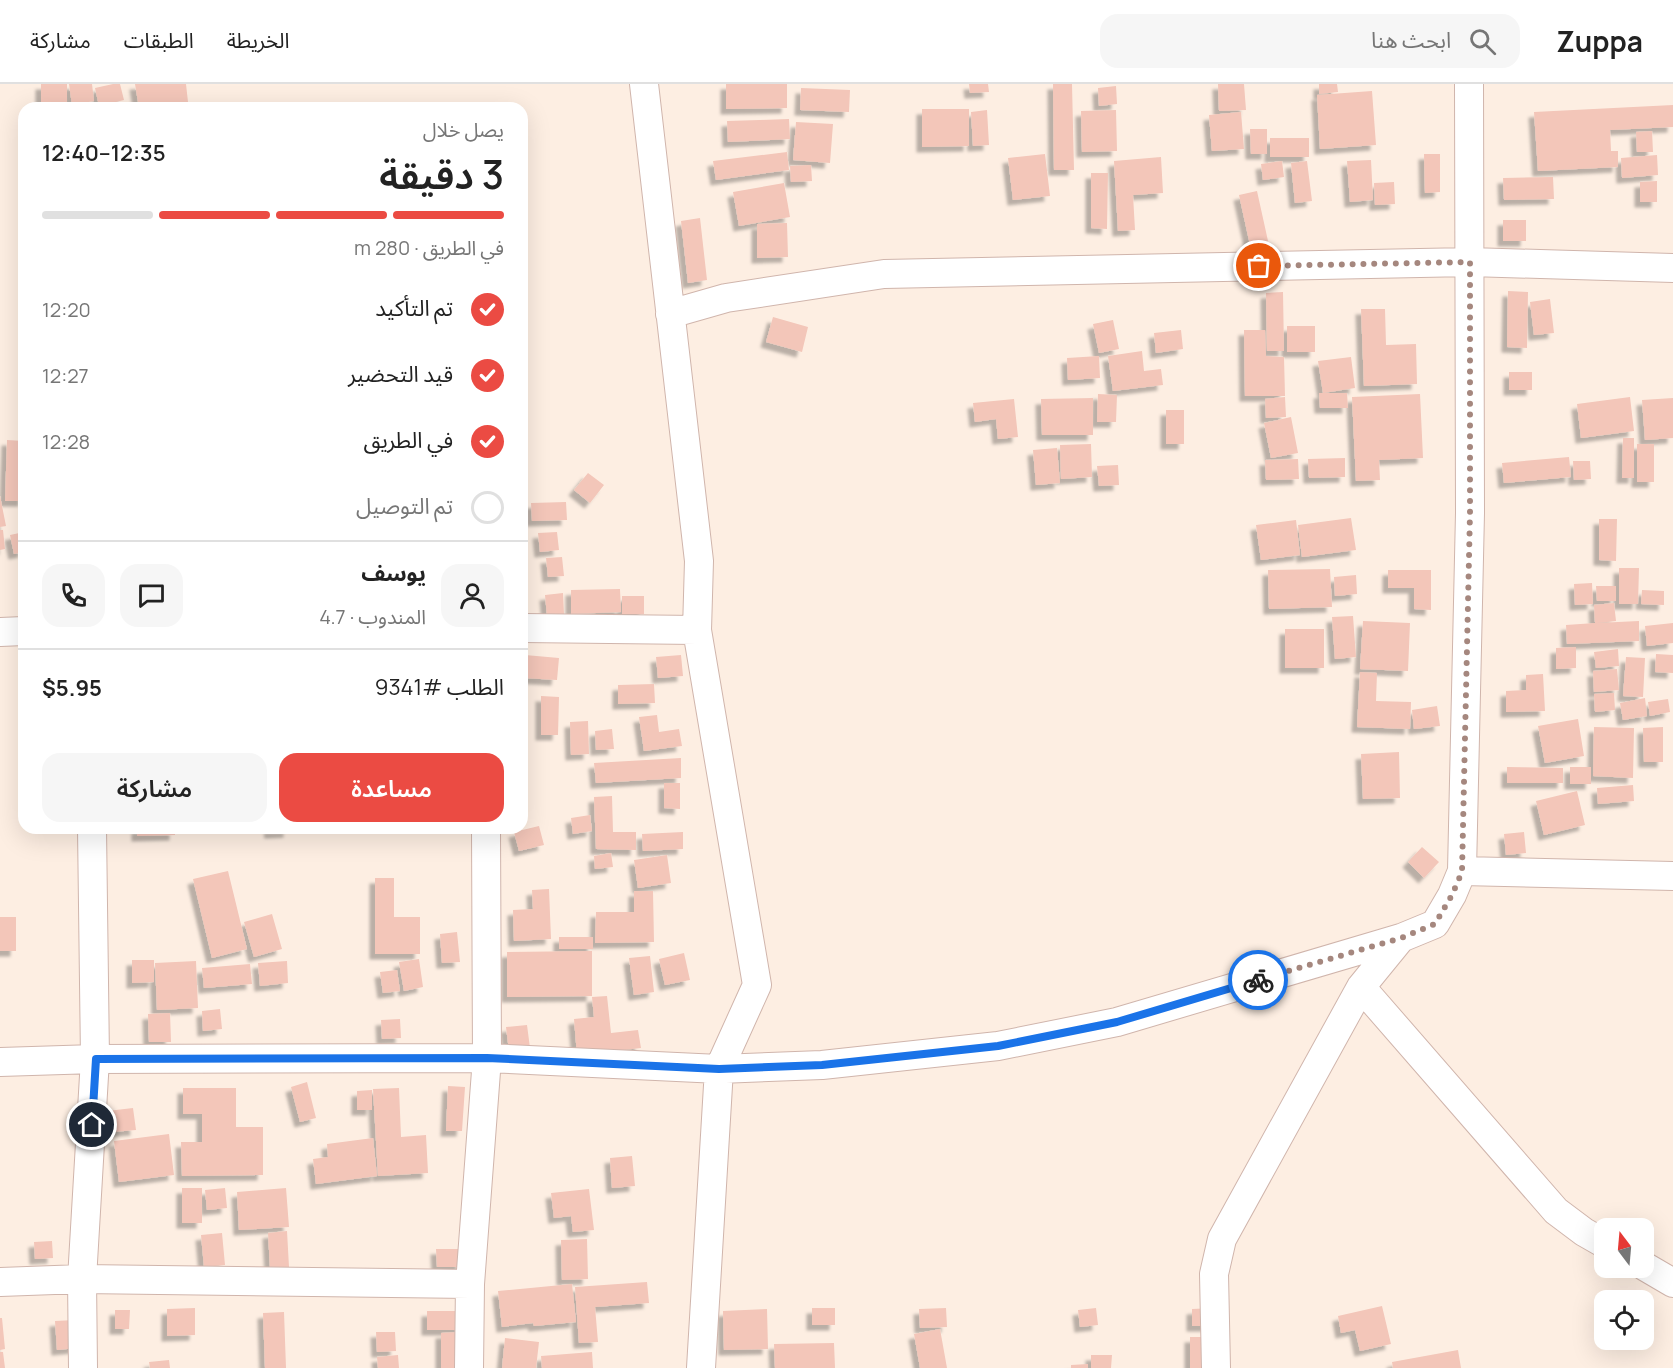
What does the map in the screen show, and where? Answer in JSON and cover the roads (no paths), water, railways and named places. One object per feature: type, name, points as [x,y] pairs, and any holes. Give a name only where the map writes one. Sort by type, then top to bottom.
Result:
[{"type":"street","points":[[644,84],[699,561],[697,630],[757,985],[719,1069],[700,1368]]},
{"type":"street","points":[[0,1062],[96,1059],[487,1058],[719,1069],[822,1065],[998,1046],[1117,1022],[1401,938],[1435,924],[1462,872],[1470,513],[1469,84]]},
{"type":"street","points":[[670,314],[726,298],[884,274],[1470,262],[1673,268]]},
{"type":"street","points":[[528,628],[697,630]]},
{"type":"street","points":[[0,632],[18,632]]},
{"type":"street","points":[[83,1368],[82,1280],[96,1059],[92,834]]},
{"type":"street","points":[[469,1368],[470,1284],[487,1058],[486,834]]},
{"type":"street","points":[[1462,872],[1673,876]]},
{"type":"street","points":[[1216,1368],[1214,1274],[1221,1239],[1361,987],[1401,938]]},
{"type":"street","points":[[1361,987],[1556,1211],[1594,1238]]},
{"type":"street","points":[[1654,1272],[1673,1283]]},
{"type":"street","points":[[0,1282],[82,1280],[470,1284]]}]
